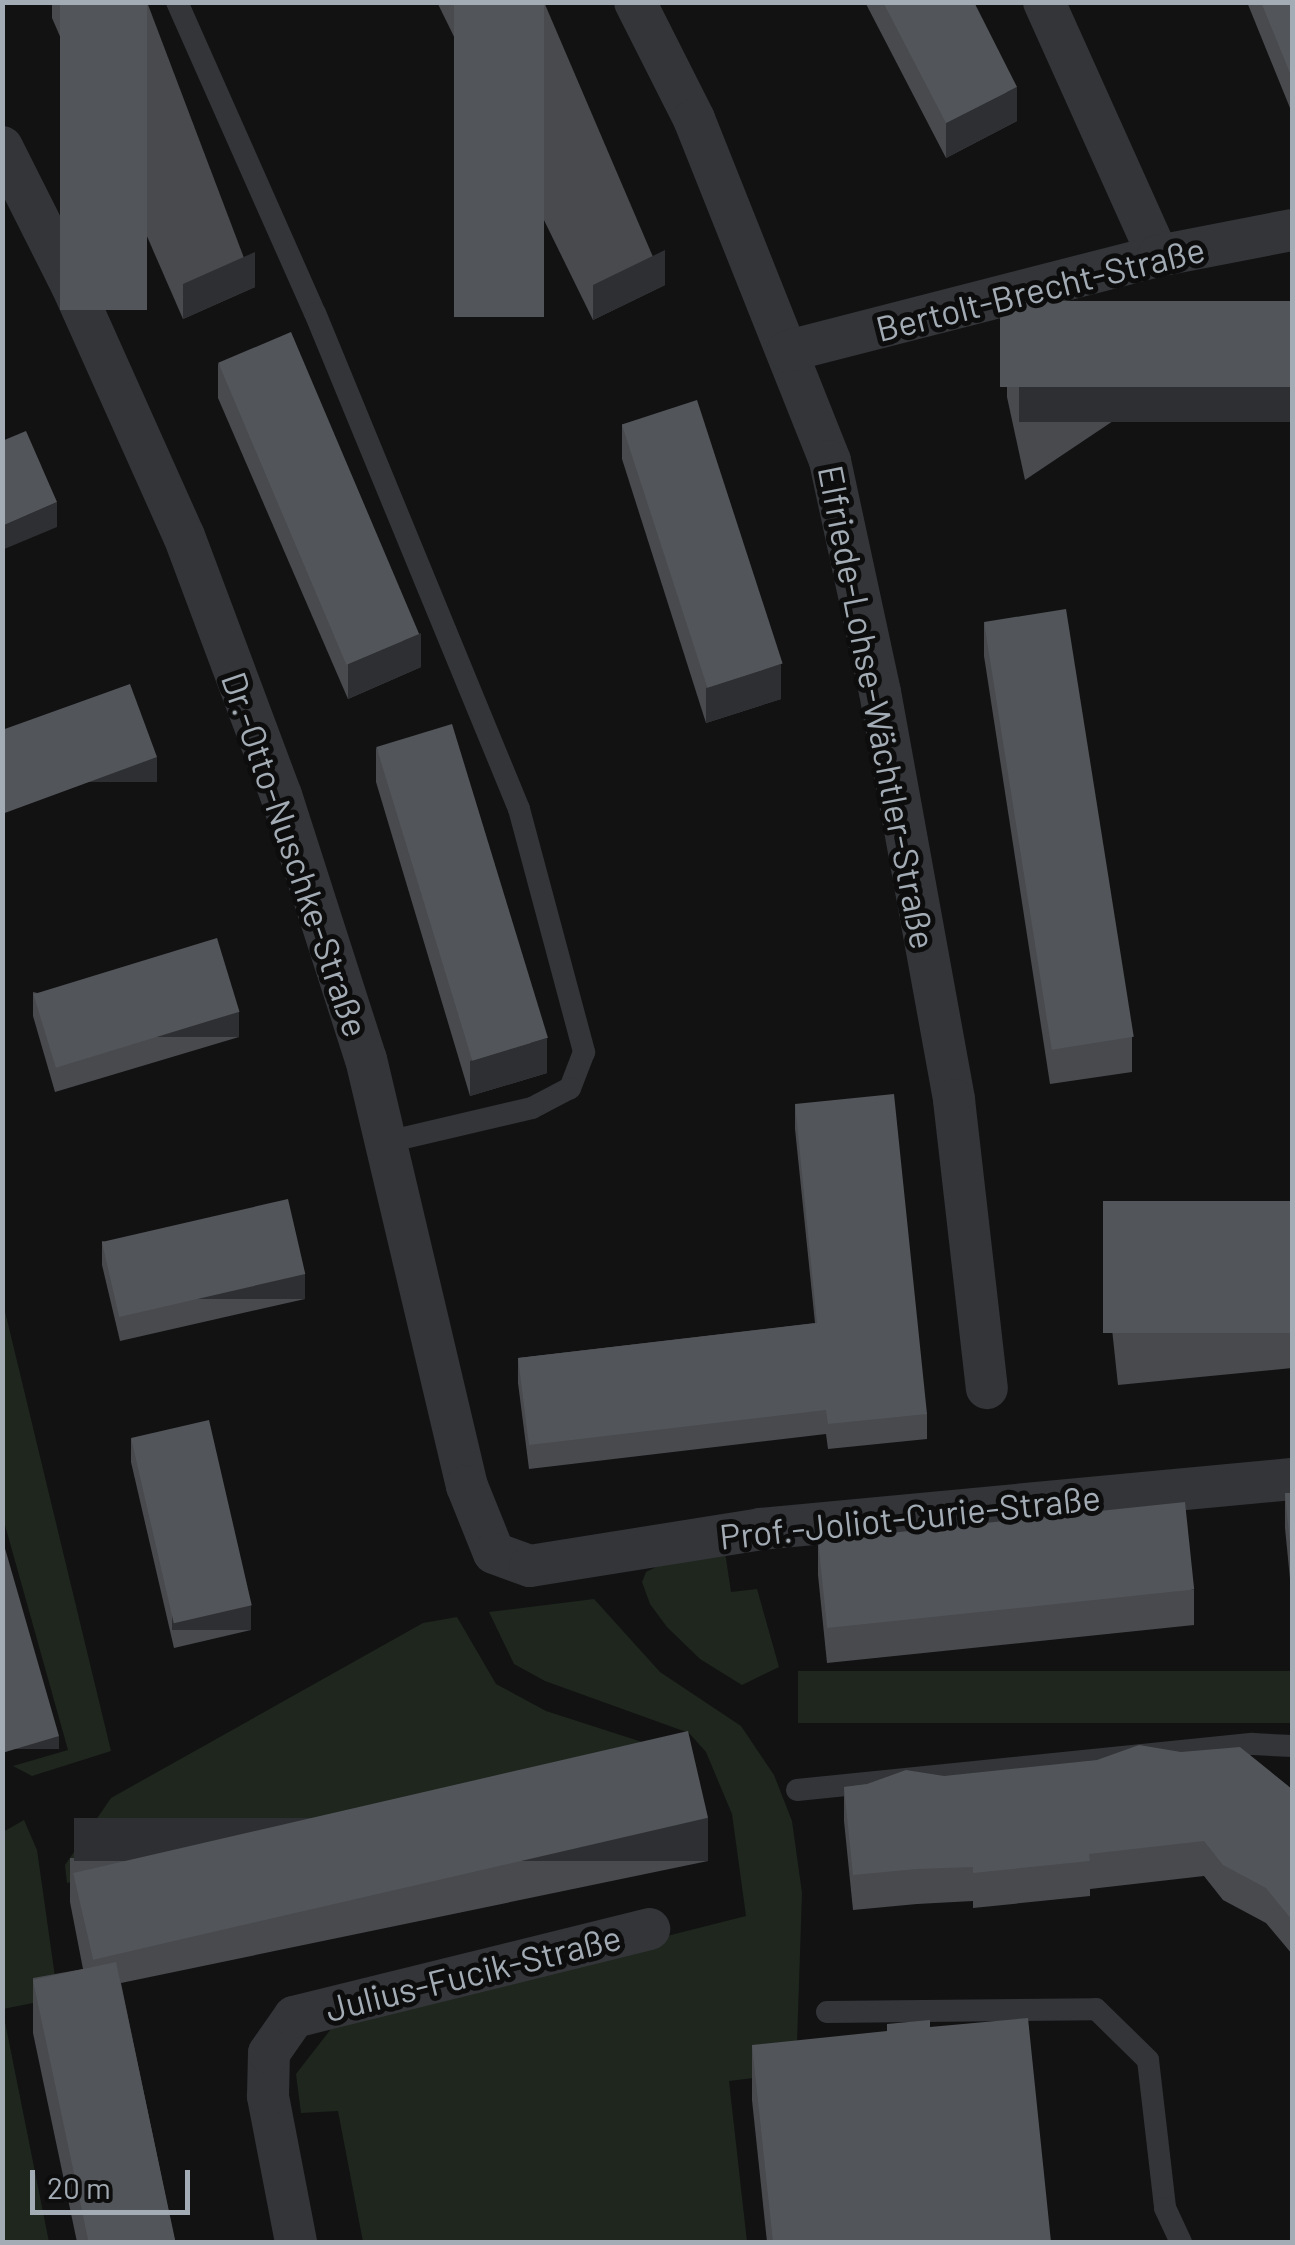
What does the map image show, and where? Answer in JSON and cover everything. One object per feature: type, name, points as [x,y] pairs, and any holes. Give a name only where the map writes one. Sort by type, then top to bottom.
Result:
[{"type":"street","name":"Elfriede-Lohse-Wächtler-Straße","points":[[635,2],[694,119],[830,461],[880,692],[954,1100],[987,1388]]},
{"type":"street","points":[[1044,2],[1158,256]]},
{"type":"street","name":"Dr.-Otto-Nuschke-Straße","points":[[2,146],[72,286],[184,536],[280,794],[366,1059],[467,1486],[494,1553],[530,1566]]},
{"type":"street","name":"Bertolt-Brecht-Straße","points":[[788,351],[1158,256],[1292,230]]},
{"type":"street","name":"Prof.-Joliot-Curie-Straße","points":[[530,1566],[760,1529],[1292,1479]]},
{"type":"street","name":"Julius-Fucik-Straße","points":[[296,2242],[268,2096],[269,2053],[294,2017],[649,1929]]},
{"type":"lane","points":[[177,2],[315,313],[519,809],[584,1052],[570,1088],[532,1108],[387,1142]]},
{"type":"lane","points":[[797,1790],[1253,1744],[1292,1746]]},
{"type":"lane","points":[[827,2012],[1096,2009],[1148,2060],[1164,2208],[1181,2242]]},
{"type":"shaded area","points":[[2,1299],[111,1751],[32,1776],[13,1766],[68,1750],[3,1518]]},
{"type":"shaded area","points":[[725,1552],[731,1592],[757,1589],[779,1667],[742,1685],[700,1659],[667,1627],[650,1604],[642,1582],[646,1572],[656,1567]]},
{"type":"shaded area","points":[[594,1599],[660,1672],[741,1726],[774,1775],[792,1821],[802,1893],[796,2073],[729,2081],[747,2242],[363,2242],[338,2111],[301,2113],[296,2074],[331,2029],[359,2014],[746,1916],[732,1814],[706,1752],[689,1733],[545,1681],[514,1664],[489,1612]]},
{"type":"shaded area","points":[[457,1617],[496,1684],[546,1711],[670,1751],[67,1883],[65,1865],[111,1798],[423,1623]]},
{"type":"shaded area","points":[[798,1671],[1292,1671],[1292,1723],[798,1723]]},
{"type":"shaded area","points":[[24,1820],[37,1850],[58,1998],[3,2009],[3,1832]]},
{"type":"shaded area","points":[[3,2012],[49,2242],[3,2242]]},
{"type":"building","points":[[60,2],[147,2],[147,310],[60,310]]},
{"type":"building","points":[[454,2],[544,2],[544,317],[454,317]]},
{"type":"building","points":[[883,2],[974,2],[1017,87],[946,123]]},
{"type":"building","points":[[1261,2],[1292,2],[1290,73]]},
{"type":"building","points":[[1000,301],[1292,301],[1292,387],[1000,387]]},
{"type":"building","points":[[291,332],[419,634],[346,665],[218,363]]},
{"type":"building","points":[[697,400],[783,663],[707,688],[622,424]]},
{"type":"building","points":[[26,431],[57,502],[2,526],[2,441]]},
{"type":"building","points":[[1066,609],[1134,1037],[1052,1050],[984,622]]},
{"type":"building","points":[[130,684],[157,757],[2,814],[2,730]]},
{"type":"building","points":[[452,724],[548,1038],[472,1061],[376,747]]},
{"type":"building","points":[[217,938],[240,1012],[56,1068],[33,994]]},
{"type":"building","points":[[894,1094],[927,1414],[828,1424],[826,1410],[529,1445],[518,1358],[817,1323],[795,1104]]},
{"type":"building","points":[[288,1199],[305,1274],[119,1317],[102,1242]]},
{"type":"building","points":[[1103,1201],[1292,1201],[1292,1333],[1103,1333]]},
{"type":"building","points":[[209,1420],[252,1605],[174,1623],[131,1438]]},
{"type":"building","points":[[1285,1493],[1292,1493],[1292,1564]]},
{"type":"building","points":[[1185,1502],[1194,1590],[827,1628],[818,1541]]},
{"type":"building","points":[[2,1538],[59,1736],[2,1753]]},
{"type":"building","points":[[688,1731],[708,1818],[93,1960],[73,1873]]},
{"type":"building","points":[[1139,1745],[1181,1752],[1240,1747],[1292,1789],[1292,1920],[1266,1888],[1223,1865],[1204,1841],[1089,1854],[1090,1861],[973,1873],[973,1867],[853,1875],[844,1787],[867,1784],[906,1770],[944,1776],[1097,1760]]},
{"type":"building","points":[[116,1962],[175,2242],[89,2242],[33,1980]]},
{"type":"building","points":[[1028,2018],[1051,2242],[773,2242],[752,2045],[887,2031],[887,2024],[930,2020],[930,2027]]}]
